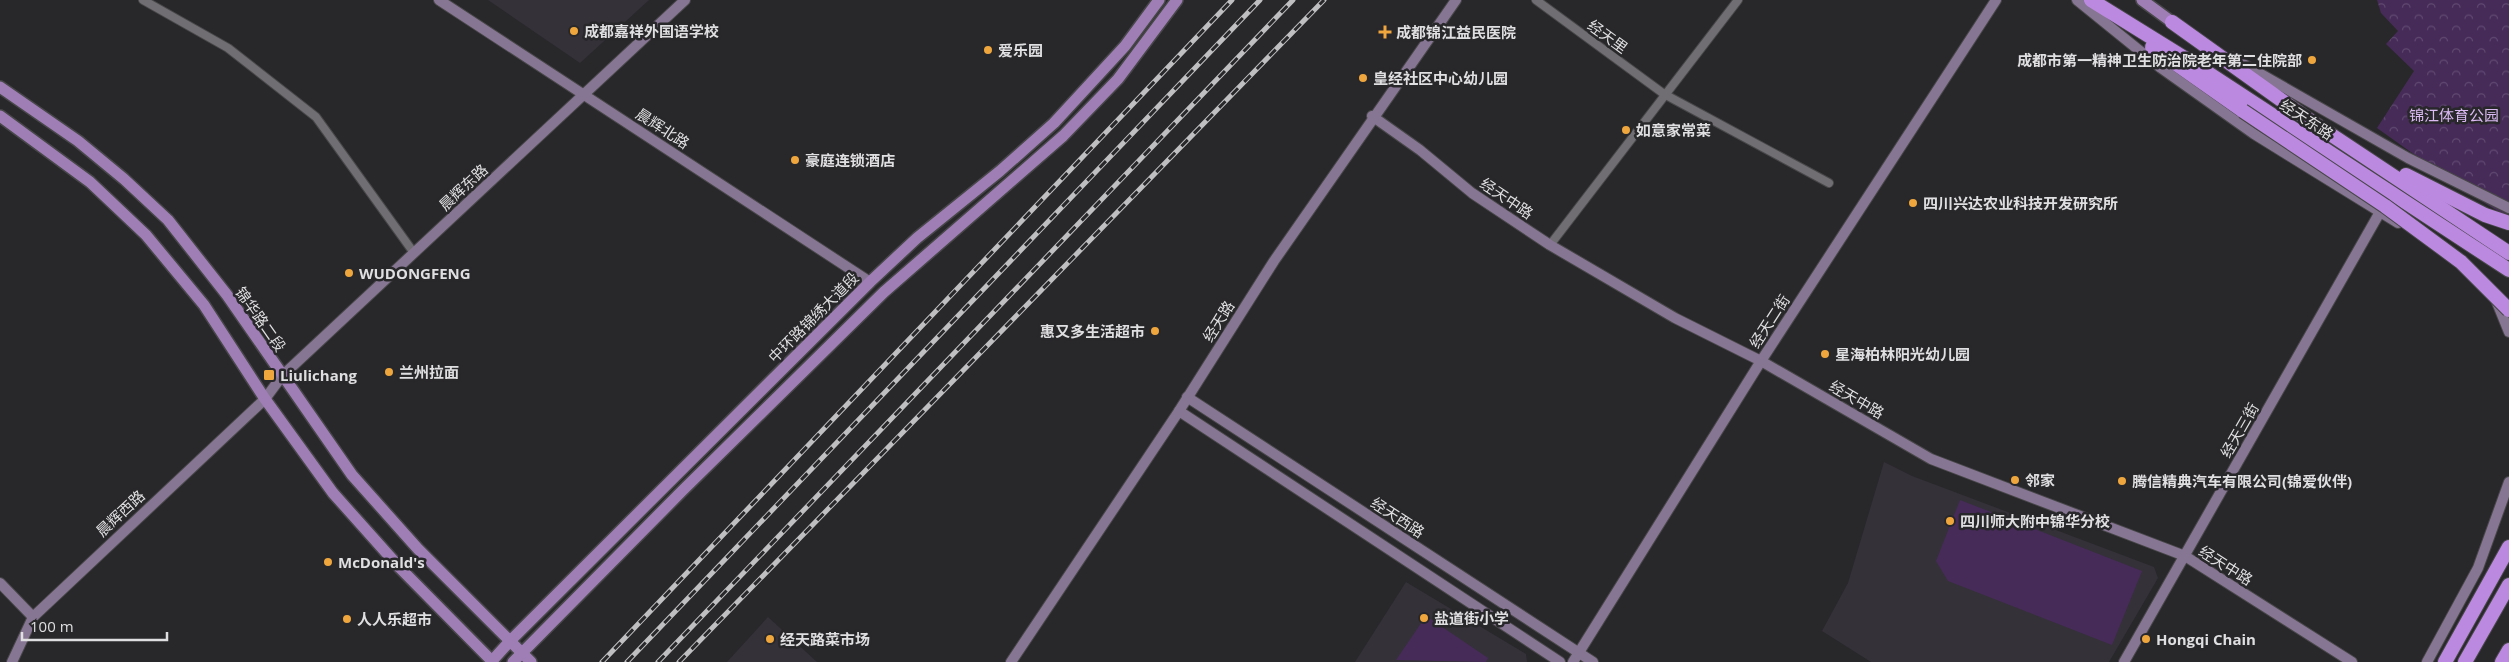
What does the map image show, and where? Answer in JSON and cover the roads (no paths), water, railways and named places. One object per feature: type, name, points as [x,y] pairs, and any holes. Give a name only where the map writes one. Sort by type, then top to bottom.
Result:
[{"type":"highway","name":"经天东路","points":[[2095,3],[2199,67],[2507,268]]},
{"type":"highway","points":[[2095,3],[2169,61],[2385,206],[2461,262],[2503,306]]},
{"type":"highway","name":"经天东路","points":[[2172,22],[2312,122],[2509,253]]},
{"type":"highway","points":[[2312,122],[2432,189],[2485,215],[2509,223]]},
{"type":"highway","points":[[2445,662],[2509,547]]},
{"type":"highway","points":[[2465,662],[2509,586]]},
{"type":"highway","points":[[2502,662],[2509,650]]},
{"type":"main road","name":"中环路锦绣大道段","points":[[492,662],[510,641],[870,282],[917,238],[1000,172],[1054,123],[1125,46],[1159,0]]},
{"type":"main road","points":[[513,662],[884,292],[1063,136],[1118,79],[1177,0]]},
{"type":"main road","name":"经天东路","points":[[2142,0],[2172,22]]},
{"type":"main road","name":"锦华路二段","points":[[0,87],[78,141],[168,220],[227,295],[352,476],[418,549],[532,662]]},
{"type":"main road","points":[[0,116],[90,182],[146,235],[204,305],[265,399],[333,493],[400,568],[492,662]]},
{"type":"street","points":[[143,0],[228,48],[316,118],[414,253]]},
{"type":"street","name":"晨辉北路","points":[[439,0],[870,282]]},
{"type":"street","name":"晨辉东路","points":[[265,399],[282,376],[685,0]]},
{"type":"street","name":"经天路","points":[[1010,662],[1179,411],[1274,261],[1372,116],[1456,0]]},
{"type":"street","name":"经天里","points":[[1536,0],[1664,94],[1829,183]]},
{"type":"street","points":[[1550,245],[1738,0]]},
{"type":"street","name":"经天二街","points":[[1573,662],[1761,361],[1996,0]]},
{"type":"street","points":[[2077,0],[2161,68],[2254,134],[2480,274],[2503,306],[2509,332]]},
{"type":"street","points":[[2172,22],[2408,158],[2509,208]]},
{"type":"street","name":"经天中路","points":[[1372,116],[1420,150],[1472,193],[1550,245],[1675,318],[1761,361],[1931,460],[2185,556],[2352,662]]},
{"type":"street","name":"经天三街","points":[[2124,662],[2380,212]]},
{"type":"street","points":[[2503,306],[2509,303]]},
{"type":"street","name":"经天西路","points":[[1187,397],[1593,662]]},
{"type":"street","name":"晨辉西路","points":[[12,662],[33,617],[265,399]]},
{"type":"street","points":[[1179,411],[1560,662]]},
{"type":"street","points":[[2427,662],[2478,568],[2509,482]]},
{"type":"street","points":[[0,583],[33,617]]},
{"type":"railway","points":[[602,662],[1232,0]]},
{"type":"railway","points":[[627,662],[1260,0]]},
{"type":"railway","points":[[658,662],[1293,0]]},
{"type":"railway","points":[[679,662],[1324,0]]},
{"type":"place","name":"成都嘉祥外国语学校","points":[[574,31]]},
{"type":"place","name":"成都锦江益民医院","points":[[1385,32]]},
{"type":"place","name":"爱乐园","points":[[988,50]]},
{"type":"place","name":"成都市第一精神卫生防治院老年第二住院部","points":[[2312,60]]},
{"type":"place","name":"皇经社区中心幼儿园","points":[[1363,78]]},
{"type":"place","name":"如意家常菜","points":[[1626,130]]},
{"type":"place","name":"豪庭连锁酒店","points":[[795,160]]},
{"type":"place","name":"四川兴达农业科技开发研究所","points":[[1913,203]]},
{"type":"place","name":"WUDONGFENG","points":[[349,273]]},
{"type":"place","name":"惠又多生活超市","points":[[1155,331]]},
{"type":"place","name":"星海柏林阳光幼儿园","points":[[1825,354]]},
{"type":"place","name":"兰州拉面","points":[[389,372]]},
{"type":"place","name":"Liulichang","points":[[269,375]]},
{"type":"place","name":"邻家","points":[[2015,480]]},
{"type":"place","name":"腾信精典汽车有限公司(锦爱伙伴)","points":[[2122,481]]},
{"type":"place","name":"四川师大附中锦华分校","points":[[1950,521]]},
{"type":"place","name":"McDonald's","points":[[328,562]]},
{"type":"place","name":"盐道街小学","points":[[1424,618]]},
{"type":"place","name":"人人乐超市","points":[[347,619]]},
{"type":"place","name":"经天路菜市场","points":[[770,639]]},
{"type":"place","name":"Hongqi Chain","points":[[2146,639]]},
{"type":"park label","name":"锦江体育公园","points":[[2454,115]]}]
